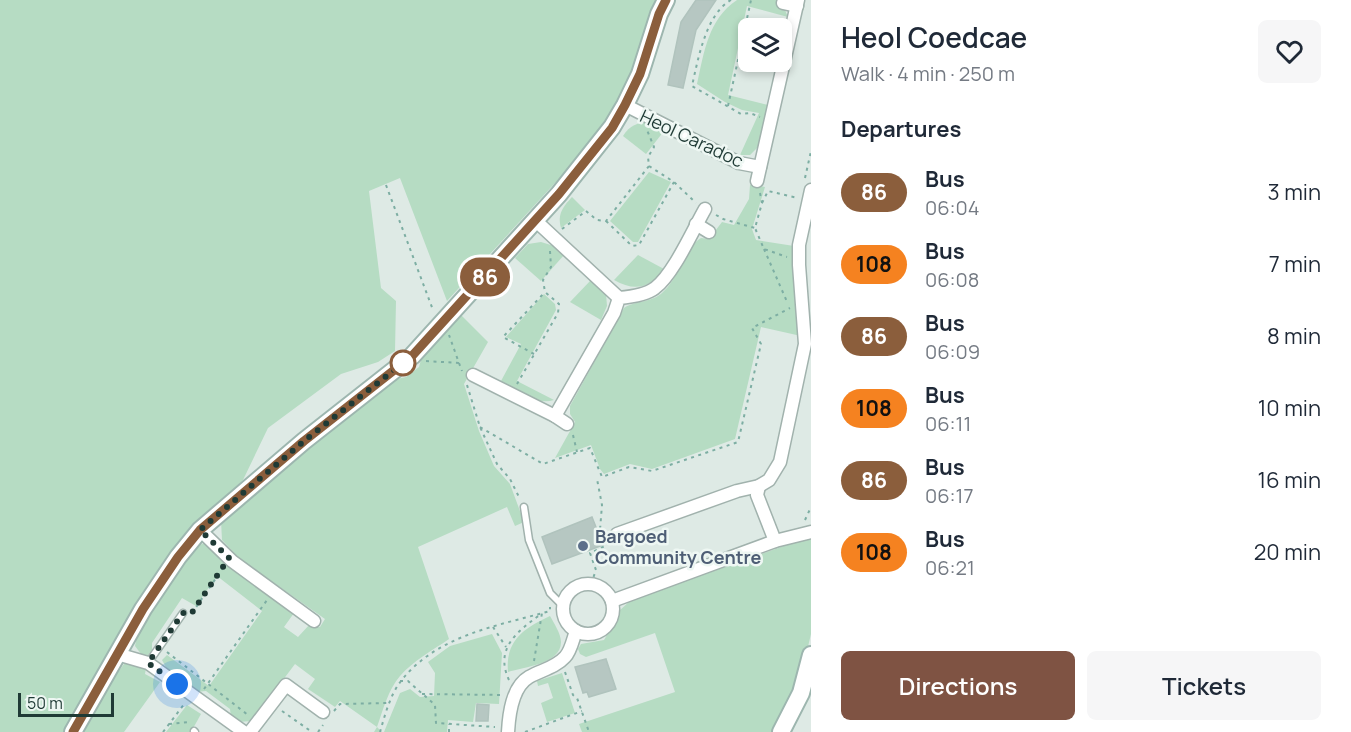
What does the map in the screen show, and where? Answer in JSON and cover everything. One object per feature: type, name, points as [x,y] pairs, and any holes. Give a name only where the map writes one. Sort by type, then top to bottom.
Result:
[{"type":"street","points":[[73,732],[143,609],[178,557],[200,530],[304,441],[412,356],[536,221],[612,128],[640,74],[659,14],[666,0]]},
{"type":"street","name":"Heol Caradoc","points":[[757,182],[797,3],[783,3]]},
{"type":"street","name":"Heol Caradoc","points":[[625,105],[739,163],[760,167]]},
{"type":"street","points":[[617,534],[736,491],[759,486],[769,480],[780,462],[805,344],[799,245],[808,190]]},
{"type":"street","points":[[619,298],[654,290],[666,277],[705,209]]},
{"type":"street","points":[[536,221],[619,298]]},
{"type":"street","points":[[696,224],[709,232]]},
{"type":"street","points":[[555,416],[614,313],[619,298]]},
{"type":"street","points":[[467,377],[488,382],[567,424]]},
{"type":"street","points":[[480,394],[488,382]]},
{"type":"street","points":[[759,486],[757,495],[775,541]]},
{"type":"street","points":[[200,530],[229,558],[314,621]]},
{"type":"street","points":[[612,601],[775,541],[811,532]]},
{"type":"street","points":[[591,584],[602,587],[612,601],[614,609],[608,625],[593,634],[576,631],[566,620],[563,606],[571,591],[578,586],[591,584]]},
{"type":"street","points":[[508,730],[510,711],[520,684],[532,675],[552,667],[566,656],[576,631]]},
{"type":"street","points":[[117,654],[148,663],[244,732]]},
{"type":"street","points":[[781,732],[801,693],[811,655]]},
{"type":"street","points":[[254,727],[286,685],[327,716]]},
{"type":"lane","points":[[524,507],[529,540],[550,594],[563,606]]},
{"type":"lane","points":[[148,663],[183,613]]},
{"type":"path","points":[[731,0],[726,3],[706,31],[693,86],[741,114],[750,113],[771,121]]},
{"type":"path","points":[[728,107],[751,0]]},
{"type":"path","points":[[480,427],[543,464],[590,448],[602,477],[629,467],[652,471],[738,442],[761,344],[753,328],[790,308],[755,228],[768,191],[808,190],[811,151]]},
{"type":"path","points":[[606,221],[632,246],[639,245],[674,182]]},
{"type":"path","points":[[757,182],[761,189],[759,197],[762,203]]},
{"type":"path","points":[[386,185],[436,316]]},
{"type":"path","points":[[764,249],[799,261]]},
{"type":"path","points":[[534,354],[503,337],[545,292]]},
{"type":"path","points":[[447,331],[467,377],[480,427],[497,464],[510,480],[524,507]]},
{"type":"path","points":[[412,356],[423,361],[459,363]]},
{"type":"path","points":[[567,424],[572,432],[577,453]]},
{"type":"path","points":[[591,584],[596,570],[590,553],[605,546],[600,530],[602,505],[597,479]]},
{"type":"path","points":[[183,613],[191,614],[229,558]]},
{"type":"path","points":[[164,732],[191,694],[201,694],[274,592]]},
{"type":"path","points":[[380,732],[389,703],[400,681],[421,661],[459,637],[550,611],[550,594]]},
{"type":"path","points":[[422,694],[516,695],[505,673],[507,648],[509,642],[520,630],[542,613]]},
{"type":"path","points":[[532,675],[542,613]]},
{"type":"path","points":[[493,627],[507,648]]},
{"type":"path","points":[[160,646],[208,684],[254,727]]},
{"type":"path","points":[[561,660],[589,732]]},
{"type":"path","points":[[400,681],[408,681],[435,705],[436,723],[508,730]]},
{"type":"path","points":[[318,732],[327,716],[340,704],[389,703]]},
{"type":"path","points":[[272,704],[312,732]]},
{"type":"path","points":[[525,732],[582,711]]},
{"type":"path","points":[[169,724],[199,721],[194,732]]},
{"type":"path","points":[[449,732],[450,724]]},
{"type":"green space","points":[[0,0],[659,0],[632,73],[609,124],[447,301],[400,178],[369,191],[381,288],[396,301],[395,351],[378,362],[341,374],[268,428],[243,480],[168,556],[149,583],[66,732],[0,732]]},
{"type":"green space","points":[[737,0],[780,0],[779,5],[788,17],[747,6],[744,18],[738,18],[738,48],[728,95],[768,105],[760,145],[750,155],[740,155],[759,113],[742,110],[697,84],[713,27],[727,8]]},
{"type":"green space","points":[[650,121],[664,131],[646,154],[623,136],[634,125]]},
{"type":"green space","points":[[649,172],[671,182],[638,242],[633,242],[610,221]]},
{"type":"green space","points":[[750,185],[765,187],[752,229],[756,240],[794,246],[801,336],[761,327],[735,439],[652,469],[630,464],[604,474],[591,445],[555,458],[575,422],[570,414],[570,406],[624,308],[659,296],[669,286],[694,243],[701,238],[709,239],[722,222],[734,225],[749,199]]},
{"type":"green space","points":[[572,197],[585,210],[561,228],[562,211]]},
{"type":"green space","points":[[541,242],[554,246],[564,255],[541,281],[515,258],[528,244]]},
{"type":"green space","points":[[638,255],[664,269],[648,284],[642,286],[629,286],[614,280]]},
{"type":"green space","points":[[591,280],[606,294],[607,306],[601,320],[570,302]]},
{"type":"green space","points":[[544,294],[555,304],[556,310],[517,381],[554,400],[540,401],[501,381],[521,344],[506,337]]},
{"type":"green space","points":[[461,315],[488,342],[464,384],[479,431],[494,466],[510,484],[524,522],[515,526],[507,507],[418,547],[449,639],[400,676],[389,694],[377,727],[340,701],[335,707],[308,689],[315,679],[295,664],[252,721],[238,722],[231,717],[230,709],[206,691],[196,692],[168,671],[162,660],[167,655],[209,686],[262,611],[217,576],[196,606],[182,598],[152,643],[152,650],[148,655],[141,654],[135,646],[137,636],[171,576],[192,549],[204,543],[216,549],[223,561],[294,613],[284,627],[298,637],[310,624],[320,627],[325,619],[239,558],[222,540],[221,521],[261,482],[392,380],[406,377],[419,367],[422,356]]},
{"type":"green space","points":[[806,538],[811,540],[811,634],[801,676],[774,732],[582,732],[579,724],[675,692],[655,633],[586,657],[580,654],[578,649],[581,644],[604,640],[619,611],[630,601]]},
{"type":"green space","points":[[550,616],[561,642],[555,655],[540,663],[508,672],[510,652],[518,637],[532,625]]},
{"type":"green space","points":[[492,634],[502,653],[499,704],[476,703],[473,722],[448,720],[447,732],[384,732],[400,693],[410,689],[420,697],[434,696],[435,673],[428,662],[450,646]]},
{"type":"green space","points":[[134,661],[146,668],[145,674],[160,682],[124,732],[82,732],[113,679],[124,664]]},
{"type":"green space","points":[[562,673],[575,713],[547,722],[541,703],[553,698],[548,683],[538,686],[537,681]]},
{"type":"green space","points":[[187,705],[201,714],[191,732],[166,732]]},
{"type":"building","points":[[696,0],[716,0],[696,30],[683,88],[668,85],[681,22]]},
{"type":"building","points":[[592,517],[603,545],[552,564],[542,537]]},
{"type":"building","points":[[606,659],[616,689],[589,697],[587,692],[583,693],[575,667]]},
{"type":"building","points":[[477,704],[489,705],[488,721],[476,721]]},
{"type":"bus line","name":"86","points":[[73,732],[143,609],[178,557],[200,530],[304,441],[412,356],[559,194],[612,128],[625,105],[640,74],[659,14],[666,0]]},
{"type":"place","name":"Bargoed Community Centre","points":[[583,546]]},
{"type":"route","points":[[177,684],[148,663],[183,613],[191,614],[229,558],[200,530],[304,441],[403,363]]}]
